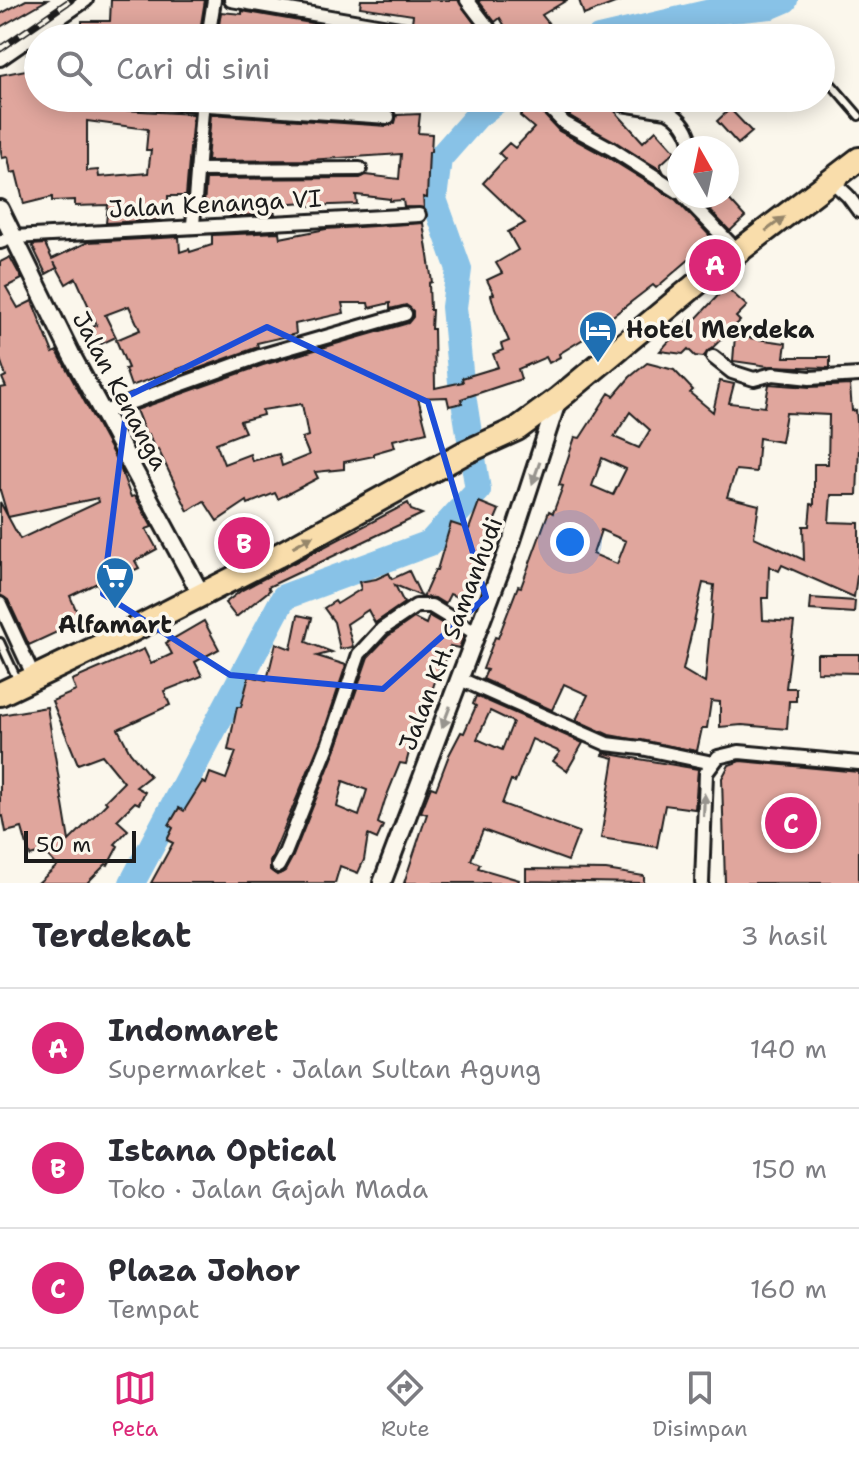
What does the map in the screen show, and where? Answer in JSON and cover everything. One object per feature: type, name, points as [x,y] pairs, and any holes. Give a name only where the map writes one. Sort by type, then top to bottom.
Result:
[{"type":"highway","points":[[18,685],[115,639],[464,453],[517,429],[859,159]]},
{"type":"main road","name":"Jalan Kenanga","points":[[0,209],[7,239],[201,594]]},
{"type":"main road","name":"Jalan KH. Samanhudi","points":[[382,883],[540,462],[558,399]]},
{"type":"street","points":[[51,24],[86,0]]},
{"type":"street","points":[[210,24],[214,0]]},
{"type":"street","points":[[231,0],[371,24]]},
{"type":"street","points":[[467,0],[485,24]]},
{"type":"street","points":[[0,59],[24,43]]},
{"type":"street","points":[[193,225],[202,112]]},
{"type":"street","points":[[326,112],[388,117]]},
{"type":"street","points":[[553,112],[564,123],[667,182]]},
{"type":"street","points":[[669,112],[689,136]]},
{"type":"street","points":[[197,170],[360,169]]},
{"type":"street","points":[[832,181],[859,211]]},
{"type":"street","points":[[697,208],[738,252]]},
{"type":"street","name":"Jalan Kenanga VI","points":[[7,239],[193,225],[419,215]]},
{"type":"street","points":[[104,412],[260,356],[405,314]]},
{"type":"street","points":[[713,357],[732,372],[754,379],[773,374],[810,378],[859,375]]},
{"type":"street","points":[[0,604],[18,685]]},
{"type":"street","points":[[278,866],[329,743],[359,654],[382,629],[416,606],[431,606],[477,634]]},
{"type":"street","points":[[460,679],[607,744],[713,763]]},
{"type":"street","points":[[702,883],[706,773],[718,757],[739,752],[859,763]]},
{"type":"lane","points":[[835,88],[859,116]]},
{"type":"lane","points":[[0,642],[18,685]]},
{"type":"highlighted area","points":[[267,327],[428,402],[486,597],[383,689],[230,675],[103,594],[128,396]]},
{"type":"building","points":[[26,0],[47,0],[0,27],[0,14]]},
{"type":"building","points":[[111,0],[205,0],[201,24],[82,24],[82,21],[110,21]]},
{"type":"building","points":[[361,0],[458,0],[475,24],[424,24],[412,22],[413,15],[360,7]]},
{"type":"building","points":[[478,0],[567,0],[542,15],[549,24],[504,24],[500,18],[495,22]]},
{"type":"building","points":[[579,0],[620,0],[620,1],[584,15]]},
{"type":"building","points":[[242,11],[316,24],[219,24],[221,12],[242,14]]},
{"type":"building","points":[[24,70],[24,112],[193,114],[186,196],[168,196],[168,208],[159,208],[159,220],[106,223],[108,205],[75,206],[75,200],[52,201],[52,197],[24,204],[16,172],[11,173],[8,157],[2,158],[0,75]],"holes":[[[87,121],[148,129],[146,150],[151,150],[148,173],[99,177],[98,170],[87,171]]]},
{"type":"building","points":[[523,112],[541,112],[559,131],[667,194],[667,208],[684,208],[713,239],[656,288],[653,285],[609,319],[611,322],[559,354],[560,357],[549,363],[546,357],[518,369],[521,379],[461,399],[462,403],[449,406],[447,397],[418,398],[427,432],[393,440],[395,447],[374,453],[374,456],[344,462],[344,469],[315,472],[318,478],[278,499],[275,493],[248,504],[247,501],[217,521],[204,501],[188,511],[158,449],[155,451],[149,434],[146,435],[136,410],[263,365],[408,323],[413,311],[406,305],[390,309],[390,303],[369,308],[368,303],[342,303],[344,313],[295,324],[296,334],[257,343],[258,347],[186,373],[184,367],[131,386],[125,369],[128,368],[116,340],[140,330],[129,306],[105,315],[116,337],[99,345],[91,328],[97,325],[76,278],[66,284],[54,262],[57,268],[46,274],[32,245],[45,244],[52,259],[88,242],[179,237],[180,252],[189,249],[190,252],[212,245],[212,235],[279,232],[280,238],[326,229],[423,223],[432,282],[429,283],[435,388],[463,382],[462,378],[498,367],[493,354],[503,350],[501,344],[509,341],[487,280],[502,273],[496,263],[518,250],[508,232],[525,223],[483,183],[505,159],[499,153],[509,143],[515,148],[534,128],[520,116]],"holes":[[[302,404],[308,436],[302,438],[309,455],[282,466],[279,454],[252,461],[250,454],[224,464],[216,443],[245,432],[240,421],[263,415],[262,410]]]},
{"type":"building","points":[[568,112],[616,112],[643,142],[656,130],[667,142],[667,158],[660,165],[663,171]]},
{"type":"building","points":[[727,112],[733,112],[752,132],[739,143],[739,136],[731,136],[717,121]]},
{"type":"building","points":[[211,114],[387,126],[395,123],[397,115],[420,114],[418,133],[432,134],[424,208],[404,207],[403,200],[356,195],[357,204],[306,206],[306,202],[273,205],[275,214],[230,216],[229,208],[204,206],[206,179],[360,178],[366,175],[399,179],[401,154],[308,160],[207,161]]},
{"type":"building","points":[[708,208],[737,208],[745,217],[730,231]]},
{"type":"building","points":[[10,257],[22,279],[6,287],[18,308],[32,301],[53,353],[57,351],[119,465],[131,497],[135,496],[152,527],[146,529],[157,549],[135,561],[139,568],[70,596],[81,621],[29,645],[8,600],[0,595],[0,502],[8,517],[0,490],[0,388],[6,387],[2,378],[6,376],[0,359],[0,262]],"holes":[[[98,498],[99,502],[20,539],[8,517]]]},
{"type":"building","points":[[726,287],[747,306],[736,317],[740,321],[703,357],[695,356],[688,349],[683,354],[660,351],[691,317],[695,320]]},
{"type":"building","points":[[735,336],[786,343],[784,357],[830,357],[830,368],[768,366],[733,361]]},
{"type":"building","points":[[647,363],[674,370],[693,390],[690,393],[713,412],[720,381],[734,384],[729,403],[765,407],[769,384],[810,387],[850,385],[859,447],[857,495],[831,495],[829,522],[859,523],[859,563],[854,597],[782,565],[779,571],[769,566],[768,598],[762,598],[763,620],[794,622],[786,688],[796,688],[796,701],[789,701],[787,729],[742,725],[720,727],[720,702],[711,701],[707,728],[702,728],[697,751],[609,735],[576,720],[588,695],[564,684],[552,710],[483,679],[487,670],[483,669],[495,637],[498,638],[518,586],[521,587],[549,511],[553,513],[575,437],[580,438],[609,393],[614,396]],"holes":[[[630,412],[650,430],[639,448],[614,437]],[[786,413],[829,415],[828,464],[814,464],[814,505],[811,504],[809,526],[803,526],[804,560],[754,537],[759,505],[727,497],[736,470],[756,472],[759,438],[781,442]],[[602,458],[626,469],[613,495],[592,486]],[[601,530],[626,541],[617,564],[593,554]],[[703,583],[714,585],[705,683],[683,670]]]},
{"type":"building","points":[[479,502],[499,510],[476,579],[471,577],[462,599],[450,594],[445,604],[435,598],[423,597],[437,570],[451,523],[469,529]]},
{"type":"building","points":[[408,503],[411,510],[422,514],[268,587],[270,590],[236,617],[225,603],[242,590]]},
{"type":"building","points":[[409,571],[421,596],[395,585],[404,603],[375,623],[368,610],[347,624],[353,647],[340,649],[334,622],[324,608],[361,589],[359,582],[389,573],[392,579]]},
{"type":"building","points":[[811,598],[855,601],[854,613],[810,610]]},
{"type":"building","points":[[298,615],[312,618],[306,642],[332,652],[317,656],[346,665],[321,740],[270,862],[270,870],[277,875],[285,871],[293,856],[368,657],[388,636],[414,618],[426,624],[429,616],[464,636],[459,648],[450,646],[444,665],[441,664],[406,764],[400,763],[385,800],[378,823],[383,826],[377,839],[368,835],[364,860],[358,873],[340,866],[335,883],[151,883],[173,843],[167,840],[173,828],[169,825],[179,808],[184,811],[202,782],[206,784],[210,773],[226,779],[236,752],[228,750],[237,707],[241,707],[249,676],[267,680],[276,643],[291,649]],"holes":[[[343,781],[367,790],[359,816],[337,807]]]},
{"type":"building","points":[[204,621],[219,649],[195,662],[202,676],[164,691],[170,705],[118,729],[130,752],[150,776],[136,787],[145,792],[139,804],[135,802],[117,820],[128,830],[115,844],[118,846],[108,865],[87,883],[38,883],[57,866],[45,852],[30,856],[22,828],[6,832],[3,816],[0,817],[0,715],[47,707],[69,841],[124,782],[102,755],[78,764],[52,701],[76,691],[72,680],[144,649],[151,664],[172,654],[166,643]]},
{"type":"building","points":[[817,654],[859,654],[859,673],[817,672]]},
{"type":"building","points":[[476,696],[583,743],[567,771],[553,761],[560,752],[532,739],[515,782],[511,780],[502,804],[579,832],[568,861],[483,830],[471,860],[480,864],[478,868],[519,880],[518,883],[404,883],[427,814],[421,812],[431,787],[436,789],[449,755],[461,732],[464,733],[476,706],[473,704]],"holes":[[[490,711],[513,722],[502,750],[477,739]]]},
{"type":"building","points":[[604,753],[698,769],[695,809],[665,805],[657,847],[601,838],[614,758]]},
{"type":"building","points":[[740,761],[859,772],[859,883],[725,883],[722,778],[729,765]]},
{"type":"building","points":[[526,869],[606,870],[644,876],[644,883],[526,881]]},
{"type":"waterway","points":[[659,24],[711,12],[771,6],[785,0]]},
{"type":"waterway","points":[[132,883],[284,597],[430,543],[478,490],[461,382],[454,307],[459,269],[434,199],[439,159],[482,112]]},
{"type":"railway","points":[[36,24],[71,0]]},
{"type":"railway","points":[[0,49],[24,32]]},
{"type":"place","name":"Indomaret","points":[[715,265]]},
{"type":"place","name":"Hotel Merdeka","points":[[598,364]]},
{"type":"place","name":"Istana Optical","points":[[244,543]]},
{"type":"place","name":"Alfamart","points":[[115,610]]},
{"type":"place","name":"Plaza Johor","points":[[791,823]]}]
